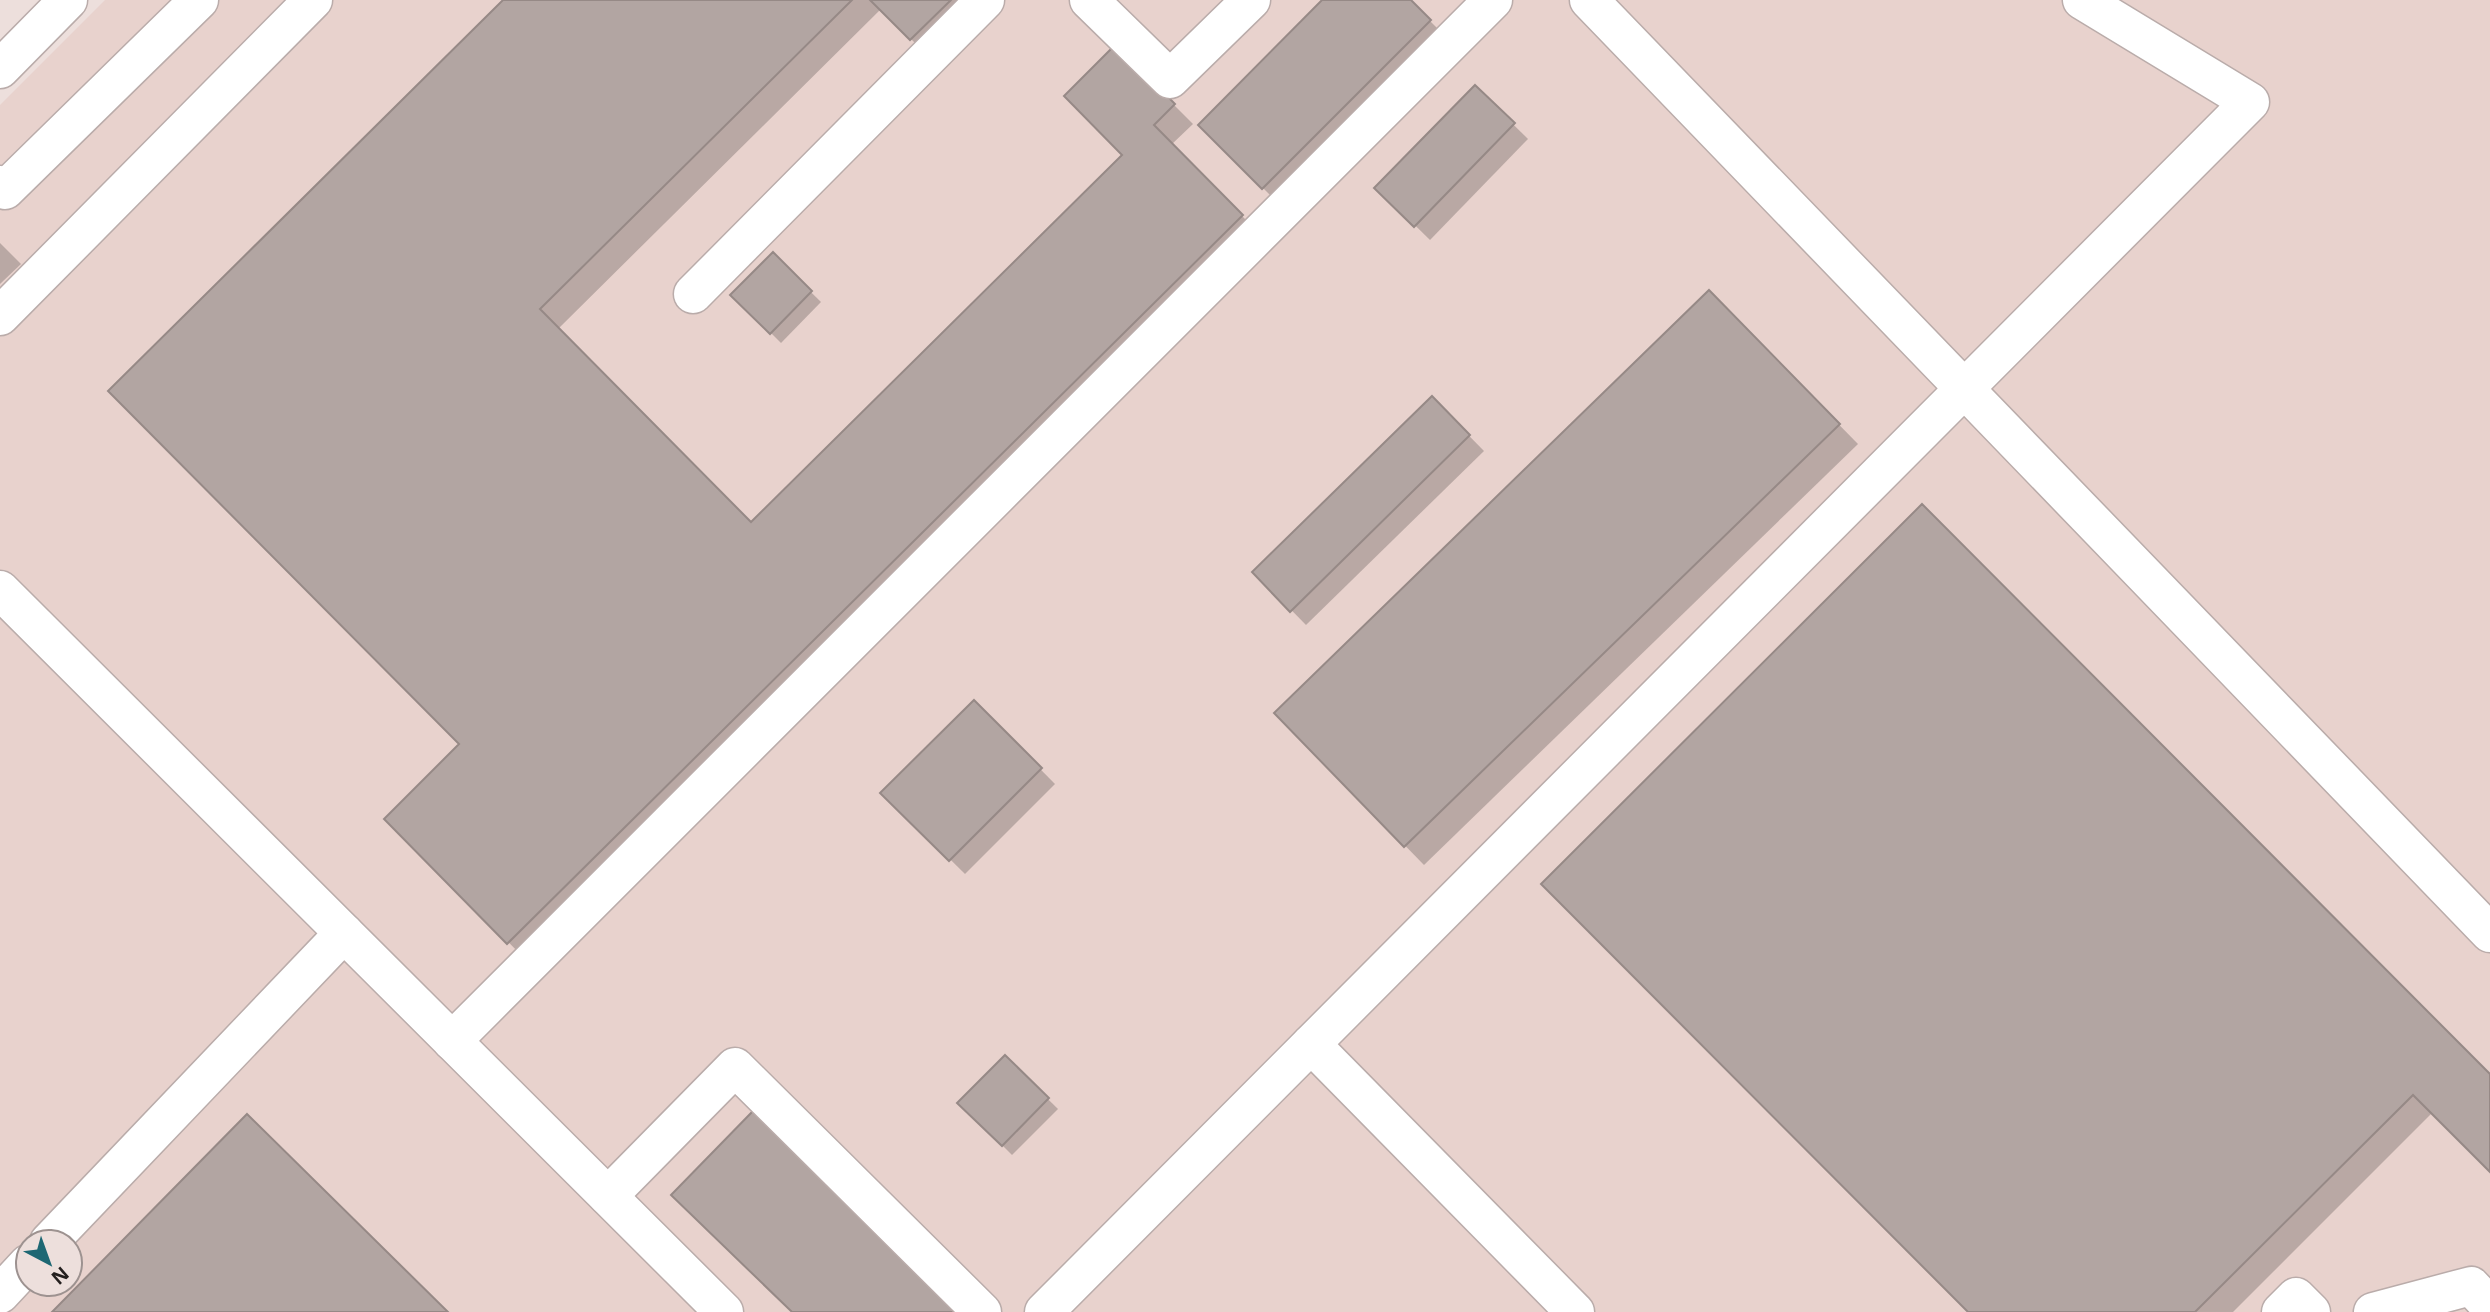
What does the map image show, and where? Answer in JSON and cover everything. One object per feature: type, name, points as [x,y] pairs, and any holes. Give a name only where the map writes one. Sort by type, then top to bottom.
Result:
[{"type":"main road","points":[[0,69],[68,0]]},
{"type":"main road","points":[[0,185],[5,190],[200,0]]},
{"type":"main road","points":[[0,316],[313,0]]},
{"type":"main road","points":[[693,294],[985,0]]},
{"type":"main road","points":[[1089,0],[1170,79],[1251,0]]},
{"type":"main road","points":[[452,1041],[1493,0]]},
{"type":"main road","points":[[1589,0],[2490,933]]},
{"type":"main road","points":[[1045,1312],[2250,102],[2082,0]]},
{"type":"main road","points":[[0,590],[724,1312]]},
{"type":"main road","points":[[62,1228],[344,933]]},
{"type":"main road","points":[[1311,1044],[1575,1312]]},
{"type":"main road","points":[[608,1196],[734,1068],[982,1312]]},
{"type":"main road","points":[[0,1294],[14,1279]]},
{"type":"main road","points":[[2373,1312],[2470,1286],[2490,1306]]},
{"type":"main road","points":[[2281,1312],[2296,1297],[2311,1312]]},
{"type":"shaded area","points":[[105,0],[2490,0],[2490,1312],[0,1312],[0,105]]},
{"type":"building","points":[[503,0],[852,0],[540,309],[751,522],[1122,155],[1064,96],[1116,44],[1175,104],[1154,125],[1243,215],[507,944],[384,819],[459,744],[108,391]]},
{"type":"building","points":[[870,0],[951,0],[910,40]]},
{"type":"building","points":[[1322,0],[1411,0],[1431,20],[1262,189],[1198,125]]},
{"type":"building","points":[[1475,85],[1515,123],[1414,227],[1374,188]]},
{"type":"building","points":[[773,252],[812,291],[770,334],[730,295]]},
{"type":"building","points":[[1709,290],[1840,424],[1404,847],[1274,713]]},
{"type":"building","points":[[1432,396],[1470,435],[1290,612],[1252,572]]},
{"type":"building","points":[[1922,504],[2490,1074],[2490,1172],[2413,1095],[2195,1312],[1968,1312],[1541,884]]},
{"type":"building","points":[[974,700],[1042,768],[949,861],[880,793]]},
{"type":"building","points":[[1005,1055],[1049,1098],[1002,1146],[957,1103]]},
{"type":"building","points":[[753,1111],[960,1312],[792,1312],[671,1195]]},
{"type":"building","points":[[247,1114],[448,1312],[52,1312],[66,1298],[84,1298],[84,1280]]}]
